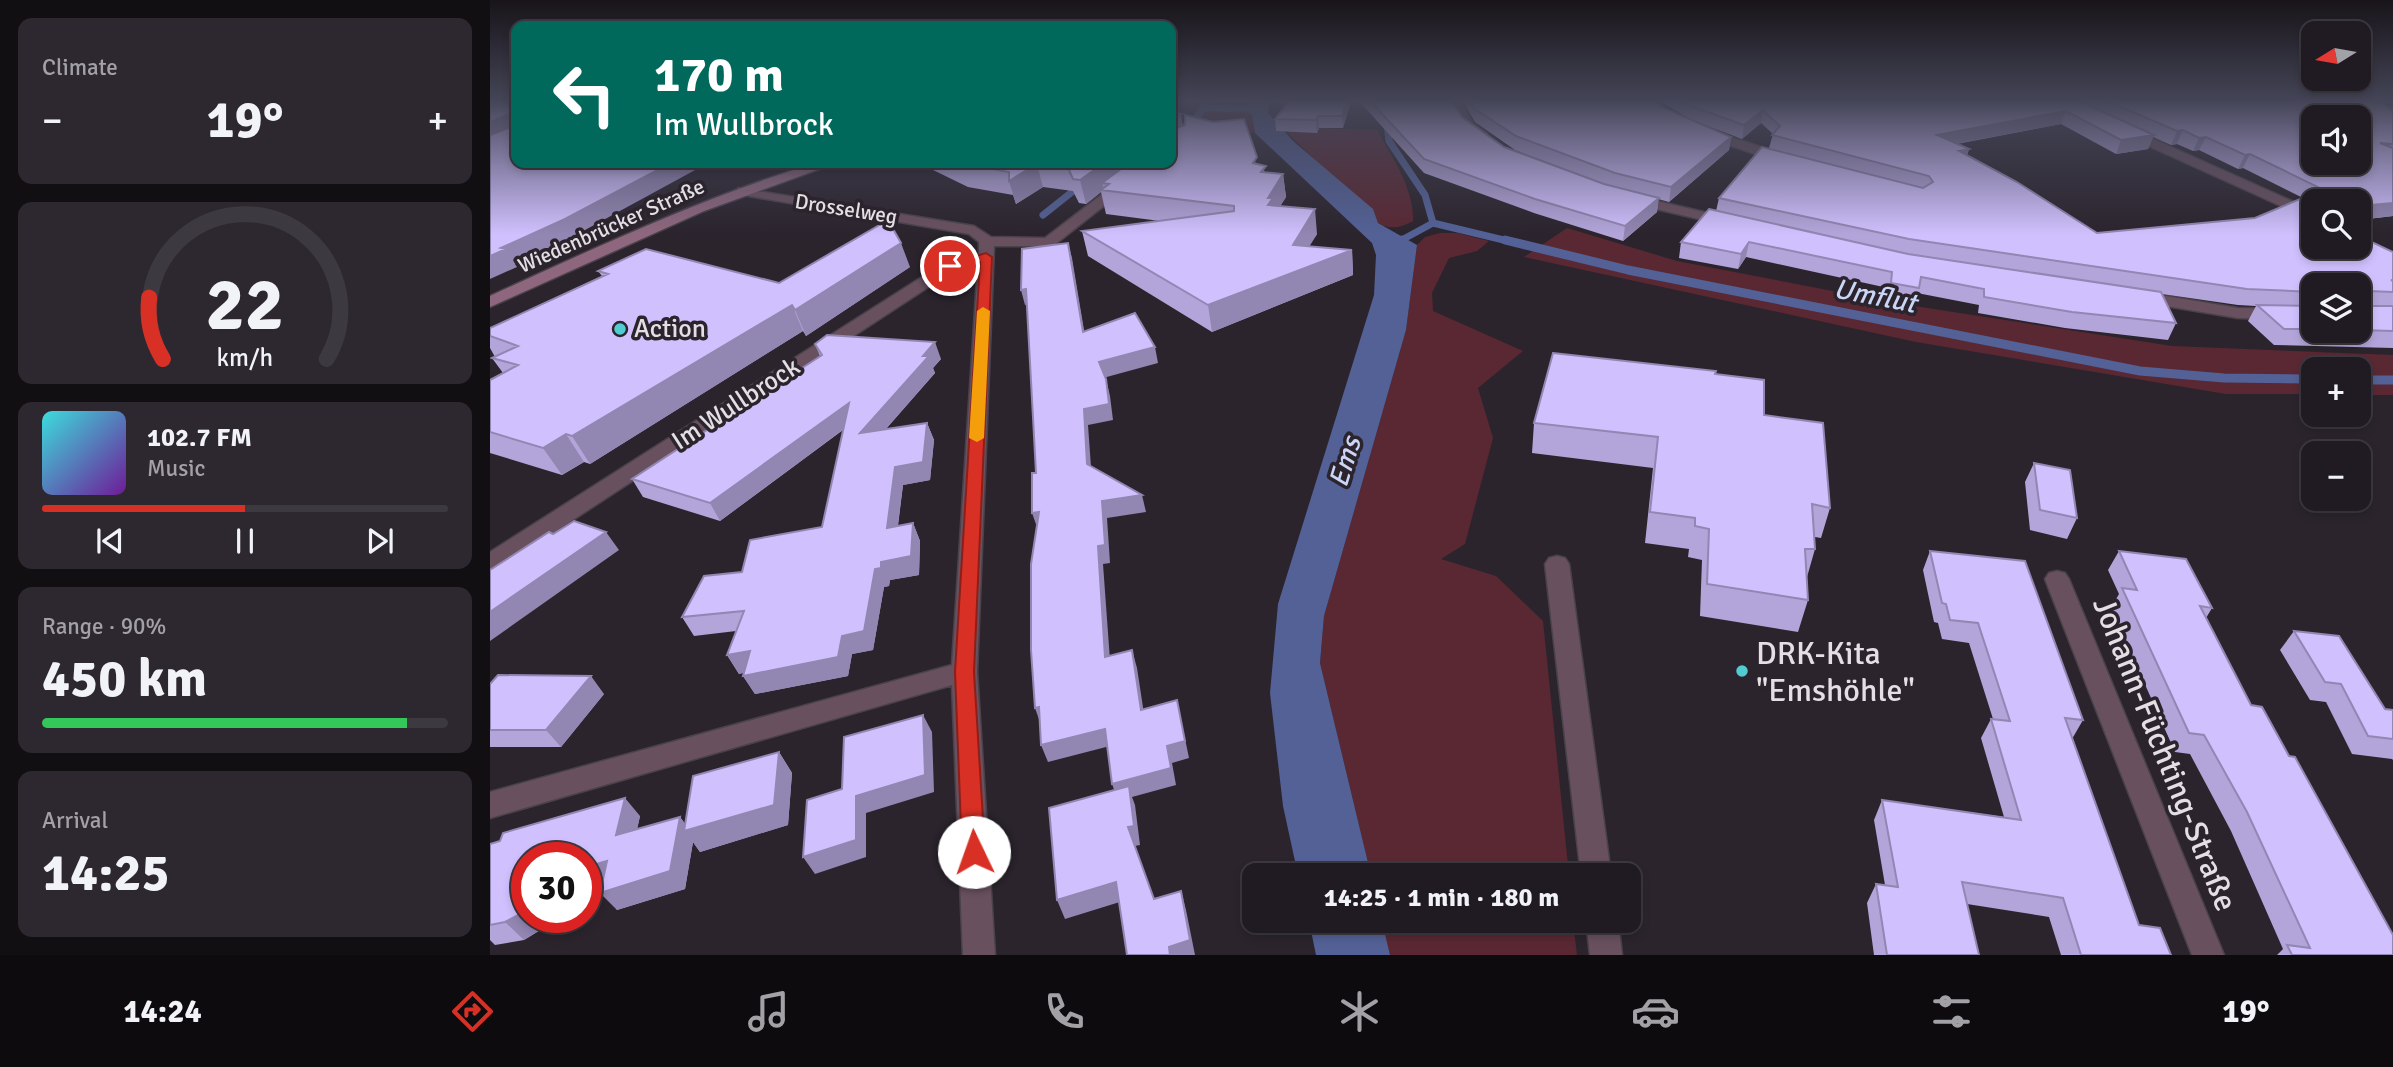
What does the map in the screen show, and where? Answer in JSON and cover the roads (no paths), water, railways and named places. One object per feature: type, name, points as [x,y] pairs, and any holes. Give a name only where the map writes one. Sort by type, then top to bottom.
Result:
[{"type":"main road","name":"Wiedenbrücker Straße","points":[[490,302],[675,218],[743,191],[814,168]]},
{"type":"street","points":[[1741,146],[1804,166]]},
{"type":"street","points":[[2157,146],[2301,211]]},
{"type":"street","name":"Drosselweg","points":[[743,191],[974,230],[987,249],[1048,243],[1064,233],[1075,219],[1144,168]]},
{"type":"street","points":[[1621,196],[1742,225]]},
{"type":"street","points":[[979,955],[964,672],[987,249]]},
{"type":"street","name":"Im Wullbrock","points":[[490,563],[950,266],[987,249]]},
{"type":"street","points":[[2121,294],[2238,313],[2301,315]]},
{"type":"street","points":[[1557,564],[1594,863]]},
{"type":"street","name":"Johann-Füchting-Straße","points":[[2057,579],[2208,955]]},
{"type":"street","points":[[490,805],[964,672]]},
{"type":"street","points":[[1603,933],[1606,955]]},
{"type":"water","name":"Ems","points":[[1268,146],[1298,146],[1373,209],[1378,223],[1417,245],[1406,330],[1324,616],[1320,663],[1368,863],[1295,863],[1283,806],[1270,693],[1278,604],[1374,295],[1376,255],[1372,243]]},
{"type":"water","points":[[1311,933],[1385,933],[1390,955],[1316,955]]},
{"type":"waterway","name":"Umflut","points":[[1392,146],[1425,195],[1433,223]]},
{"type":"waterway","points":[[1043,215],[1082,184]]},
{"type":"waterway","name":"Umflut","points":[[1398,242],[1433,223]]},
{"type":"waterway","name":"Umflut","points":[[1433,223],[1512,242]]},
{"type":"waterway","name":"Umflut","points":[[1393,245],[1402,240]]},
{"type":"waterway","name":"Umflut","points":[[1505,240],[1628,270],[2140,371],[2224,378],[2301,379]]},
{"type":"waterway","name":"Umflut","points":[[2371,380],[2393,380]]},
{"type":"place","name":"Action","points":[[620,329]]},
{"type":"place","name":"DRK-Kita \"Emshöhle\"","points":[[1742,671]]}]
